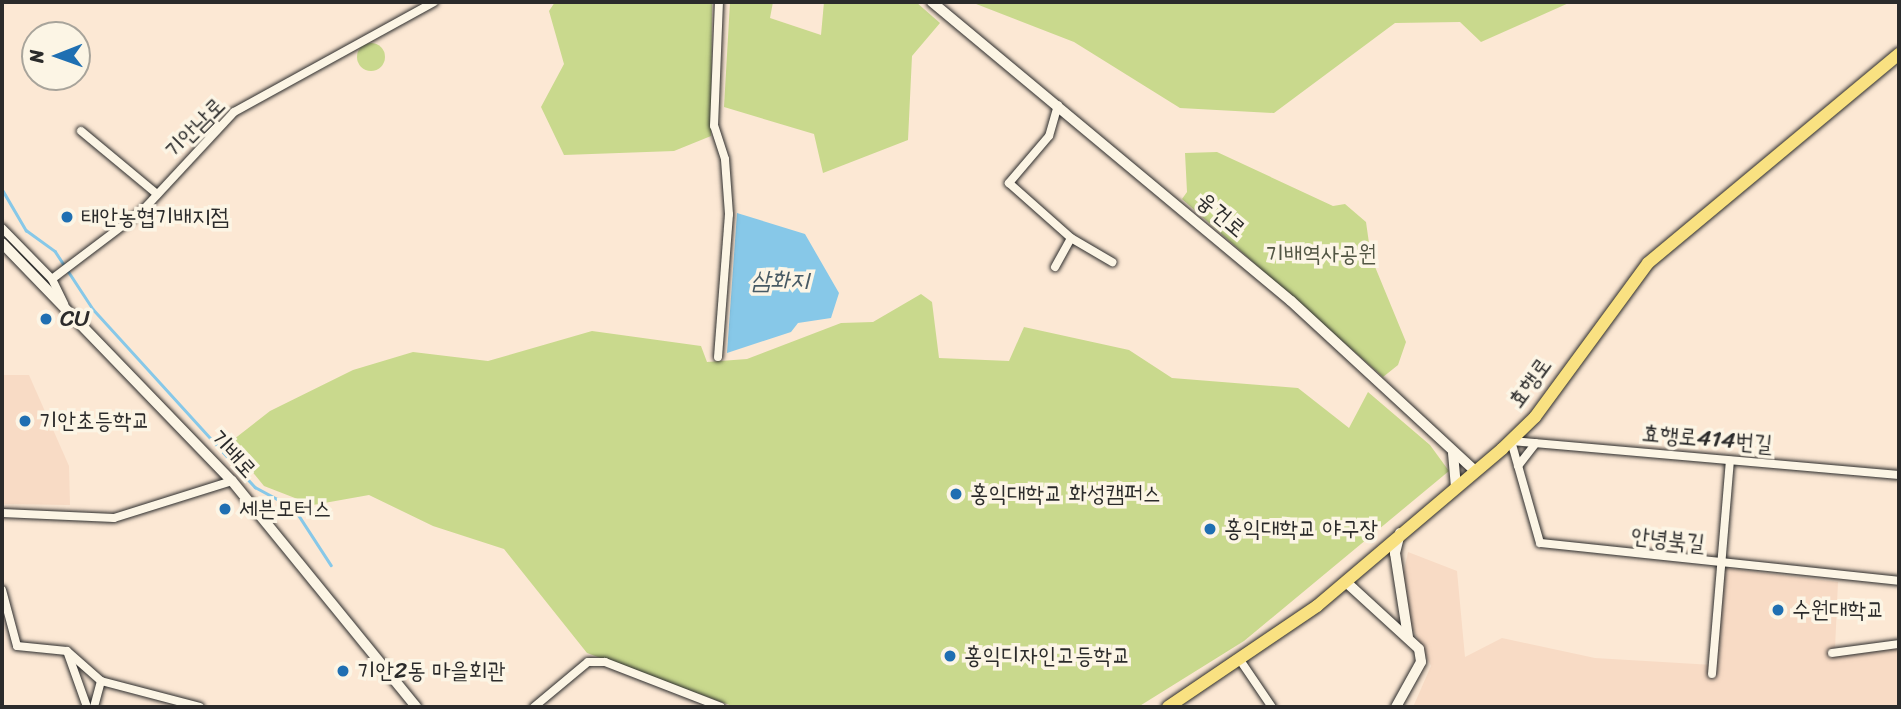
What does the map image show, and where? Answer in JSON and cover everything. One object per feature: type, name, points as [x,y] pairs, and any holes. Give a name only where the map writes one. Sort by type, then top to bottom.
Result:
[{"type":"main road","name":"효행로","points":[[1168,707],[1240,660],[1346,582],[1400,531],[1511,441],[1535,417],[1648,263],[1899,54]]},
{"type":"street","name":"기안남로","points":[[54,276],[157,194],[234,112],[434,2]]},
{"type":"street","points":[[718,357],[729,214],[725,159],[715,126],[719,2]]},
{"type":"street","name":"융건로","points":[[932,2],[1291,301],[1474,470]]},
{"type":"street","points":[[1058,105],[1049,136],[1009,183],[1071,238],[1112,262]]},
{"type":"street","points":[[81,131],[157,194]]},
{"type":"street","points":[[2,228],[54,276],[71,320]]},
{"type":"street","points":[[1055,267],[1071,238]]},
{"type":"street","name":"기배로","points":[[2,243],[71,320],[232,481],[415,707]]},
{"type":"street","name":"효행로414번길","points":[[1511,441],[1899,475]]},
{"type":"street","name":"안녕북길","points":[[1511,441],[1539,543],[1719,565],[1899,581]]},
{"type":"street","points":[[1518,466],[1536,443]]},
{"type":"street","points":[[1452,450],[1456,486]]},
{"type":"street","points":[[1712,674],[1719,565],[1730,461]]},
{"type":"street","points":[[2,513],[114,518],[232,481]]},
{"type":"street","points":[[1400,531],[1395,553],[1408,637]]},
{"type":"street","points":[[1346,582],[1408,637],[1422,662],[1396,707]]},
{"type":"street","points":[[2,590],[17,646],[67,651],[101,681],[200,707]]},
{"type":"street","points":[[1832,653],[1899,643]]},
{"type":"street","points":[[67,651],[87,707]]},
{"type":"street","points":[[1240,660],[1272,707]]},
{"type":"street","points":[[534,707],[588,662],[605,662],[721,707]]},
{"type":"street","points":[[94,707],[101,681]]},
{"type":"shaded area","name":"기안초등학교","points":[[2,375],[29,375],[69,466],[70,505],[2,504]]},
{"type":"shaded area","name":"수원대학교","points":[[1408,552],[1457,571],[1465,657],[1502,638],[1595,658],[1713,665],[1725,568],[1838,582],[1835,649],[1899,648],[1899,707],[1413,707],[1431,666],[1409,621],[1403,575]]},
{"type":"green space","points":[[555,2],[712,2],[711,136],[674,151],[564,155],[541,107],[564,64],[549,11]]},
{"type":"green space","points":[[730,2],[773,2],[770,18],[821,35],[824,2],[916,2],[940,23],[912,56],[908,140],[823,173],[814,134],[724,107]]},
{"type":"green space","points":[[971,2],[1571,2],[1481,42],[1460,22],[1395,23],[1274,113],[1180,108],[1074,42]]},
{"type":"green space","points":[[371,43],[381,47],[385,57],[381,67],[371,71],[361,67],[357,57],[361,47]]},
{"type":"green space","name":"기배역사공원","points":[[1217,152],[1333,206],[1345,204],[1366,222],[1371,257],[1406,342],[1398,365],[1383,377],[1182,199],[1187,192],[1185,153]]},
{"type":"green space","points":[[921,294],[932,302],[939,358],[1009,361],[1024,327],[1129,350],[1172,378],[1298,388],[1349,428],[1368,392],[1430,445],[1449,471],[1244,641],[1138,707],[735,707],[587,653],[504,549],[433,526],[369,495],[313,505],[264,486],[229,443],[270,411],[353,370],[413,352],[488,361],[592,331],[701,346],[707,362],[747,359],[841,323],[873,322]]},
{"type":"water","name":"삼화지","points":[[737,213],[805,234],[839,293],[831,318],[798,323],[791,332],[727,353]]},
{"type":"waterway","points":[[2,189],[26,230],[55,251],[93,309],[255,487],[294,508],[331,565]]},
{"type":"place","name":"태안농협기배지점","points":[[67,217]]},
{"type":"place","name":"CU","points":[[46,319]]},
{"type":"place","name":"기안초등학교","points":[[25,421]]},
{"type":"place","name":"홍익대학교 화성캠퍼스","points":[[956,494]]},
{"type":"place","name":"세븐모터스","points":[[225,509]]},
{"type":"place","name":"홍익대학교 야구장","points":[[1210,529]]},
{"type":"place","name":"수원대학교","points":[[1778,610]]},
{"type":"place","name":"홍익디자인고등학교","points":[[950,656]]},
{"type":"place","name":"기안2동 마을회관","points":[[343,671]]}]
